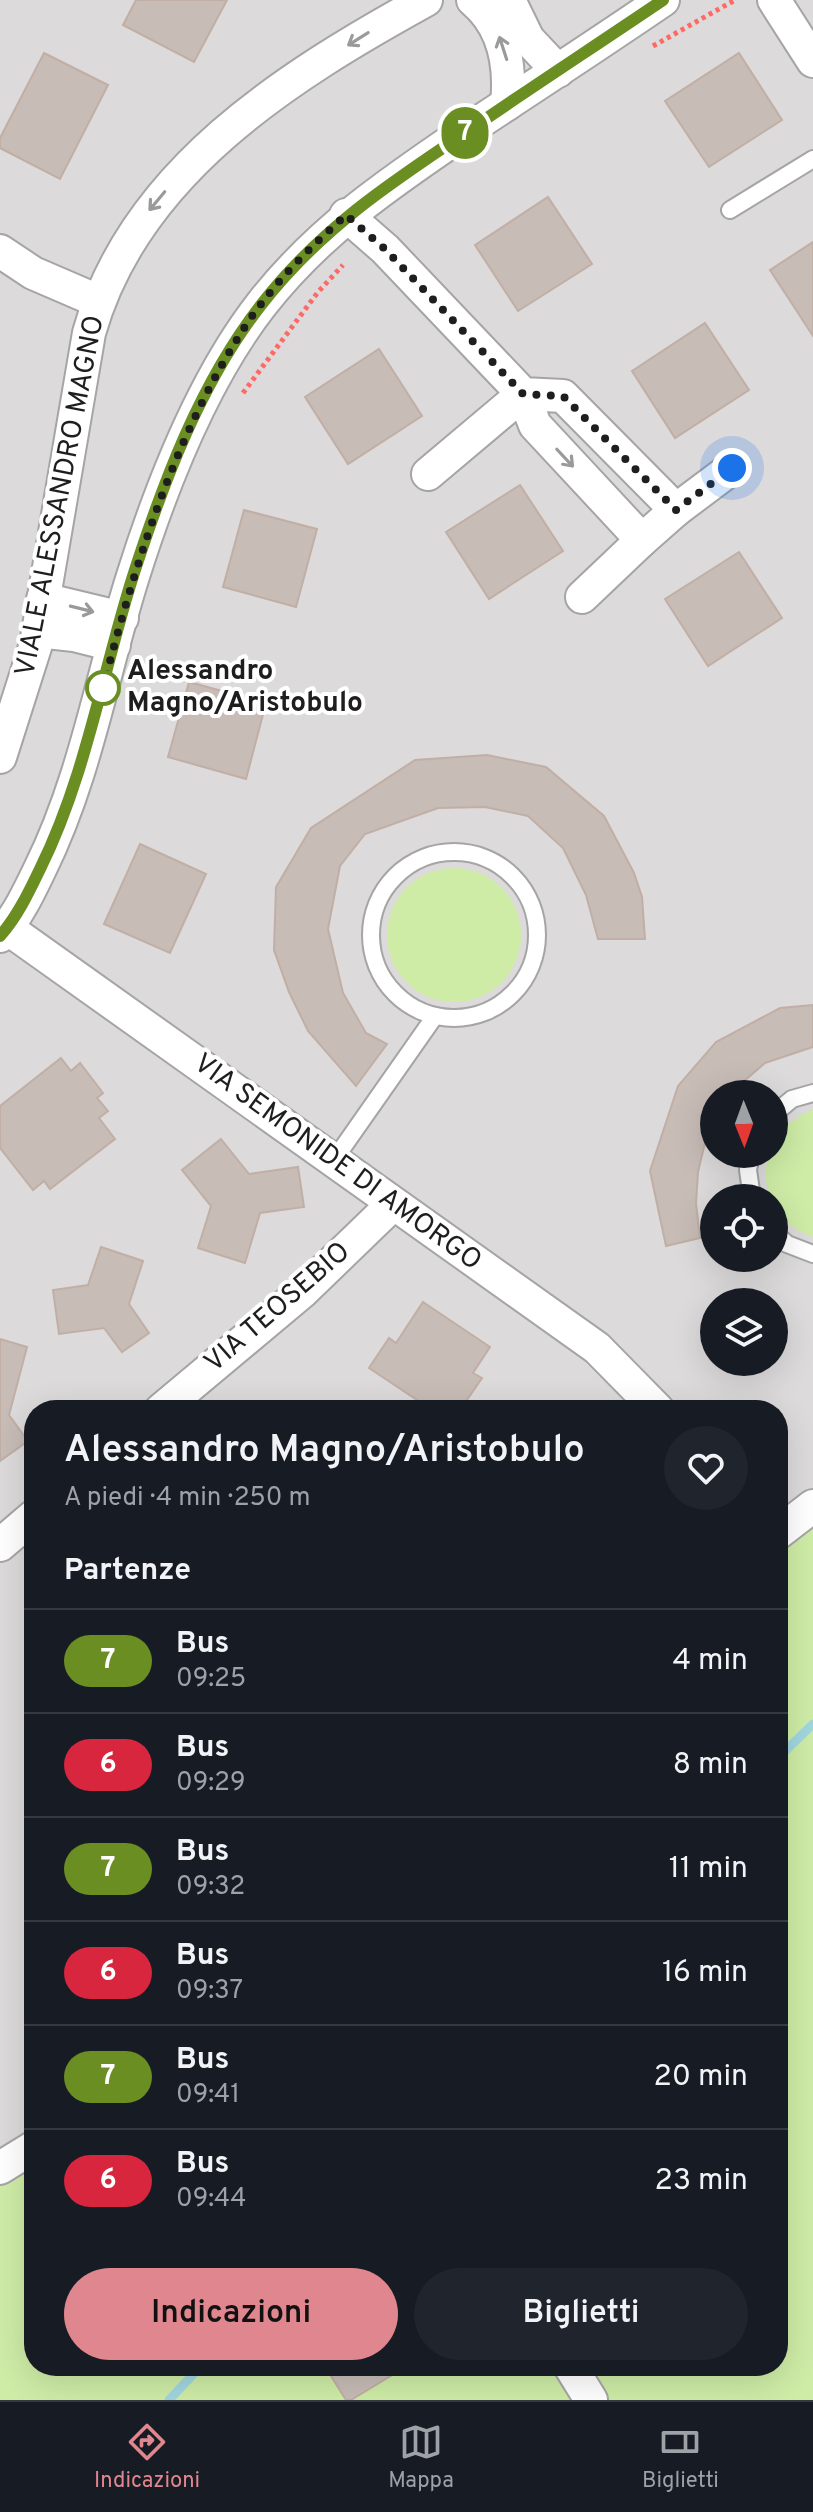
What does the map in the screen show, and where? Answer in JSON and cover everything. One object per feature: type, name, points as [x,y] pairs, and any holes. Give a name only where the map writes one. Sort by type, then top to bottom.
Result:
[{"type":"street","name":"VIALE ALESSANDRO MAGNO","points":[[0,757],[25,683],[38,631],[86,348],[98,301],[137,228],[198,157],[304,73],[426,0]]},
{"type":"street","points":[[473,0],[484,11],[504,47],[509,71],[507,104]]},
{"type":"street","points":[[509,0],[528,39],[558,71]]},
{"type":"street","points":[[4,932],[33,884],[63,817],[88,745],[143,548],[178,454],[241,332],[263,302],[507,104],[663,0]]},
{"type":"street","points":[[774,0],[813,61]]},
{"type":"street","points":[[358,225],[523,394],[535,425],[642,540]]},
{"type":"street","points":[[0,251],[52,283],[98,301]]},
{"type":"street","points":[[428,474],[523,394],[563,396],[676,510]]},
{"type":"street","points":[[582,597],[676,510],[732,468]]},
{"type":"street","points":[[43,599],[118,632]]},
{"type":"street","points":[[38,631],[74,635],[118,632]]},
{"type":"street","name":"VIA SEMONIDE DI AMORGO","points":[[4,932],[334,1160],[597,1348],[648,1400]]},
{"type":"street","name":"VIA TEOSEBIO","points":[[173,1400],[302,1292],[393,1204]]},
{"type":"street","points":[[788,1525],[813,1506]]},
{"type":"street","points":[[0,1545],[24,1525]]},
{"type":"street","points":[[0,2168],[24,2153]]},
{"type":"street","points":[[576,2376],[591,2400]]},
{"type":"lane","points":[[730,210],[813,159]]},
{"type":"lane","points":[[453,852],[480,855],[505,869],[524,890],[535,915],[537,943],[529,970],[521,982],[513,993],[490,1010],[463,1017],[435,1016],[410,1005],[390,988],[376,965],[370,939],[373,912],[385,888],[403,868],[427,856],[453,852]]},
{"type":"lane","points":[[334,1160],[435,1016]]},
{"type":"lane","points":[[788,1102],[813,1093]]},
{"type":"lane","points":[[788,1244],[813,1254]]},
{"type":"path","points":[[647,50],[735,0]]},
{"type":"path","points":[[236,402],[318,292],[358,225]]},
{"type":"shaded area","points":[[0,0],[813,0],[813,2400],[0,2400]]},
{"type":"green space","points":[[454,868],[480,873],[501,888],[516,909],[521,935],[516,961],[501,982],[480,997],[454,1002],[428,997],[407,982],[392,961],[387,935],[392,909],[407,888],[428,873]]},
{"type":"green space","points":[[813,1109],[813,1237],[788,1222],[788,1184],[767,1184],[765,1176],[766,1168],[788,1168],[788,1125]]},
{"type":"green space","points":[[813,1506],[813,2400],[0,2400],[0,2168],[24,2153],[24,2376],[788,2376],[788,1525]]},
{"type":"building","points":[[136,0],[227,0],[194,62],[123,25]]},
{"type":"building","points":[[44,53],[108,85],[60,179],[0,148],[0,138]]},
{"type":"building","points":[[739,53],[782,120],[709,167],[665,101]]},
{"type":"building","points":[[548,197],[592,264],[518,311],[475,245]]},
{"type":"building","points":[[813,242],[813,336],[770,270]]},
{"type":"building","points":[[705,323],[749,390],[675,438],[632,371]]},
{"type":"building","points":[[379,349],[422,416],[348,464],[305,397]]},
{"type":"building","points":[[520,485],[563,551],[489,599],[446,532]]},
{"type":"building","points":[[244,510],[317,529],[296,607],[223,587]]},
{"type":"building","points":[[739,552],[782,618],[708,666],[665,599]]},
{"type":"building","points":[[189,682],[266,703],[246,779],[168,757]]},
{"type":"building","points":[[487,755],[546,767],[604,816],[634,873],[642,897],[645,939],[598,939],[586,895],[563,848],[528,816],[485,807],[438,808],[365,834],[340,866],[328,929],[343,993],[366,1033],[387,1044],[356,1086],[308,1031],[289,992],[274,950],[276,887],[311,828],[415,760]]},
{"type":"building","points":[[140,844],[206,874],[170,953],[104,924]]},
{"type":"building","points":[[813,1005],[813,1047],[765,1063],[745,1080],[700,1080],[700,1164],[696,1203],[700,1238],[666,1246],[650,1171],[678,1086],[716,1042],[780,1008]]},
{"type":"building","points":[[61,1058],[71,1071],[80,1063],[103,1093],[97,1098],[108,1111],[99,1118],[115,1139],[50,1189],[44,1181],[33,1190],[0,1148],[0,1106]]},
{"type":"building","points":[[221,1139],[249,1174],[298,1167],[304,1207],[260,1213],[245,1263],[198,1248],[211,1206],[182,1170]]},
{"type":"building","points":[[101,1247],[143,1261],[129,1304],[149,1333],[122,1352],[104,1328],[59,1334],[53,1290],[88,1285]]},
{"type":"building","points":[[423,1302],[490,1347],[473,1373],[482,1378],[467,1400],[417,1400],[369,1368],[389,1338],[396,1343]]},
{"type":"building","points":[[0,1339],[27,1347],[9,1415],[24,1436],[24,1444],[0,1461]]},
{"type":"building","points":[[331,2376],[391,2376],[351,2400],[346,2400]]},
{"type":"waterway","points":[[788,1748],[813,1724]]},
{"type":"waterway","points":[[169,2400],[192,2376]]},
{"type":"bus line","name":"7","points":[[0,936],[33,884],[54,841],[88,745],[133,577],[158,503],[209,390],[241,332],[263,302],[346,215],[663,0]]},
{"type":"place","name":"Alessandro Magno/Aristobulo","points":[[103,688]]},
{"type":"route","points":[[103,688],[101,695],[133,577],[158,503],[209,390],[241,332],[263,302],[346,215],[385,249],[523,394],[563,396],[676,510],[732,468]]}]
